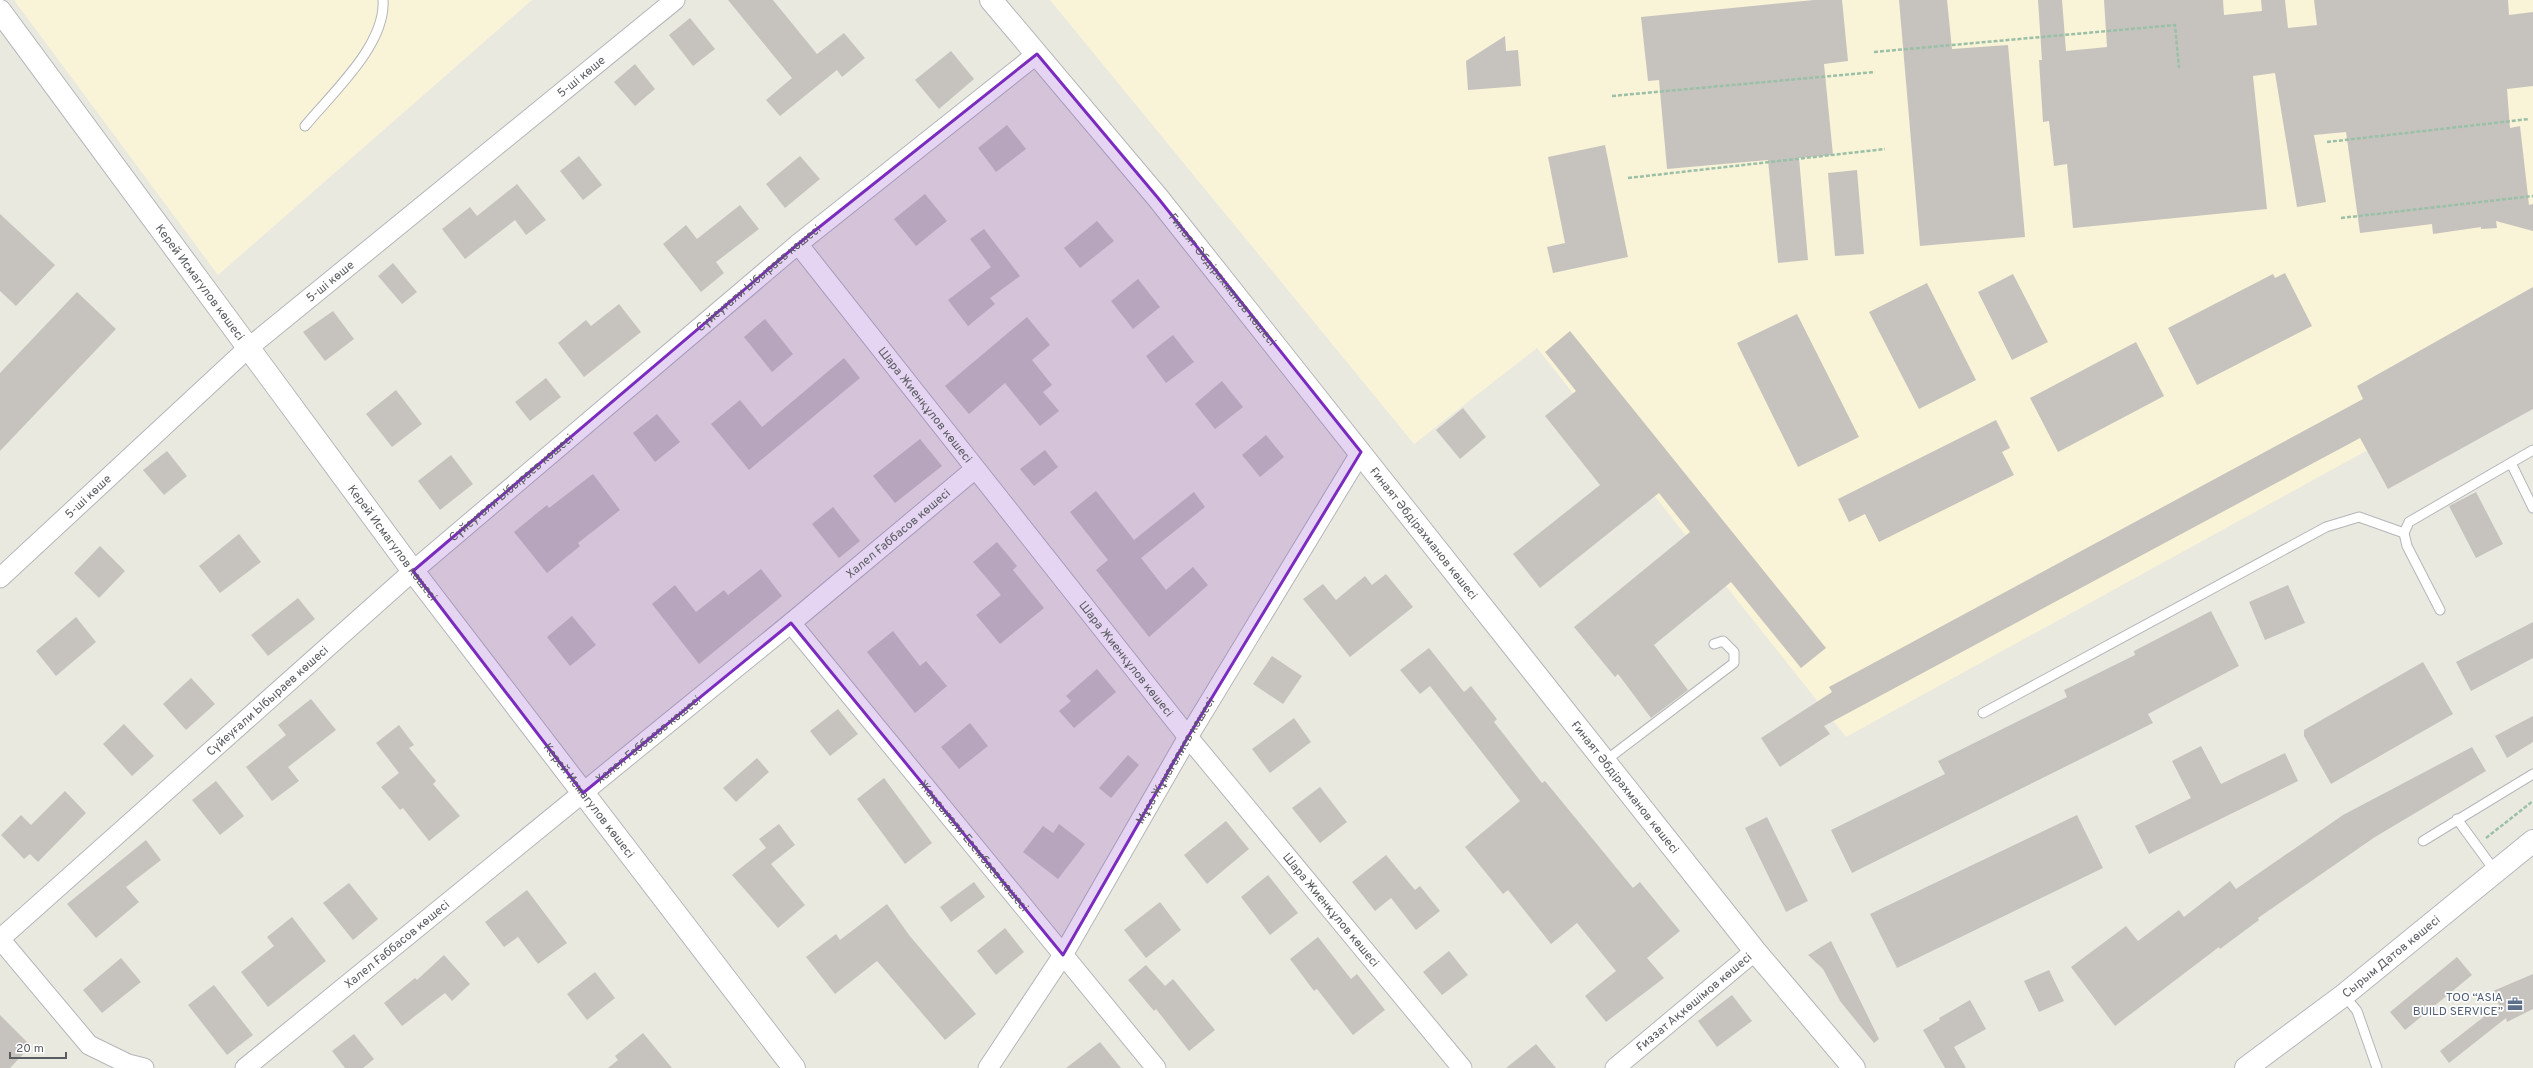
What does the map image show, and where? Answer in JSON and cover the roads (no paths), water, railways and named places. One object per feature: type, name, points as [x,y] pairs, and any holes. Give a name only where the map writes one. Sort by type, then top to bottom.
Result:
[{"type":"street","name":"5-шi көше","points":[[0,578],[247,349],[675,0]]},
{"type":"street","name":"Ғинаят Әбдірахманов көшесі","points":[[991,0],[1158,198],[1755,951],[1854,1068]]},
{"type":"street","name":"Керей Исмагулов көшесі","points":[[0,11],[247,349],[413,571],[794,1068]]},
{"type":"street","name":"Сүйеуғали Ыбыраев көшесi","points":[[0,939],[413,571],[798,244],[1037,54]]},
{"type":"street","name":"Шара Жиенқұлов көшесі","points":[[798,244],[1188,737],[1462,1068]]},
{"type":"street","name":"Мұса Жұмағалиев көшесі","points":[[988,1068],[1062,954],[1188,737],[1360,452]]},
{"type":"street","name":"Халел Ғаббасов көшесі","points":[[244,1068],[791,623],[975,469]]},
{"type":"street","name":"Жақсығали Есембаев көшесi","points":[[791,623],[1156,1068]]},
{"type":"street","name":"Сырым Датов көшесі","points":[[2246,1068],[2344,995],[2533,841]]},
{"type":"street","points":[[0,939],[89,1045],[128,1064],[144,1068]]},
{"type":"street","name":"Ғиззат Ақкөшімов көшесi","points":[[1615,1068],[1755,951]]},
{"type":"lane","points":[[305,126],[368,51],[378,33],[384,9],[383,0]]},
{"type":"lane","points":[[2440,610],[2407,546],[2404,533],[2409,522],[2533,450]]},
{"type":"lane","points":[[2511,463],[2533,508]]},
{"type":"lane","points":[[1983,714],[2326,527],[2359,517],[2404,533]]},
{"type":"lane","points":[[1605,761],[1734,663],[1734,652],[1723,640],[1714,644]]},
{"type":"lane","points":[[2423,841],[2533,774]]},
{"type":"lane","points":[[2458,819],[2495,871]]},
{"type":"lane","points":[[2344,995],[2357,1011],[2377,1068]]},
{"type":"place","name":"TOO “ASIA BUILD SERVICE”","points":[[2515,1004]]}]
